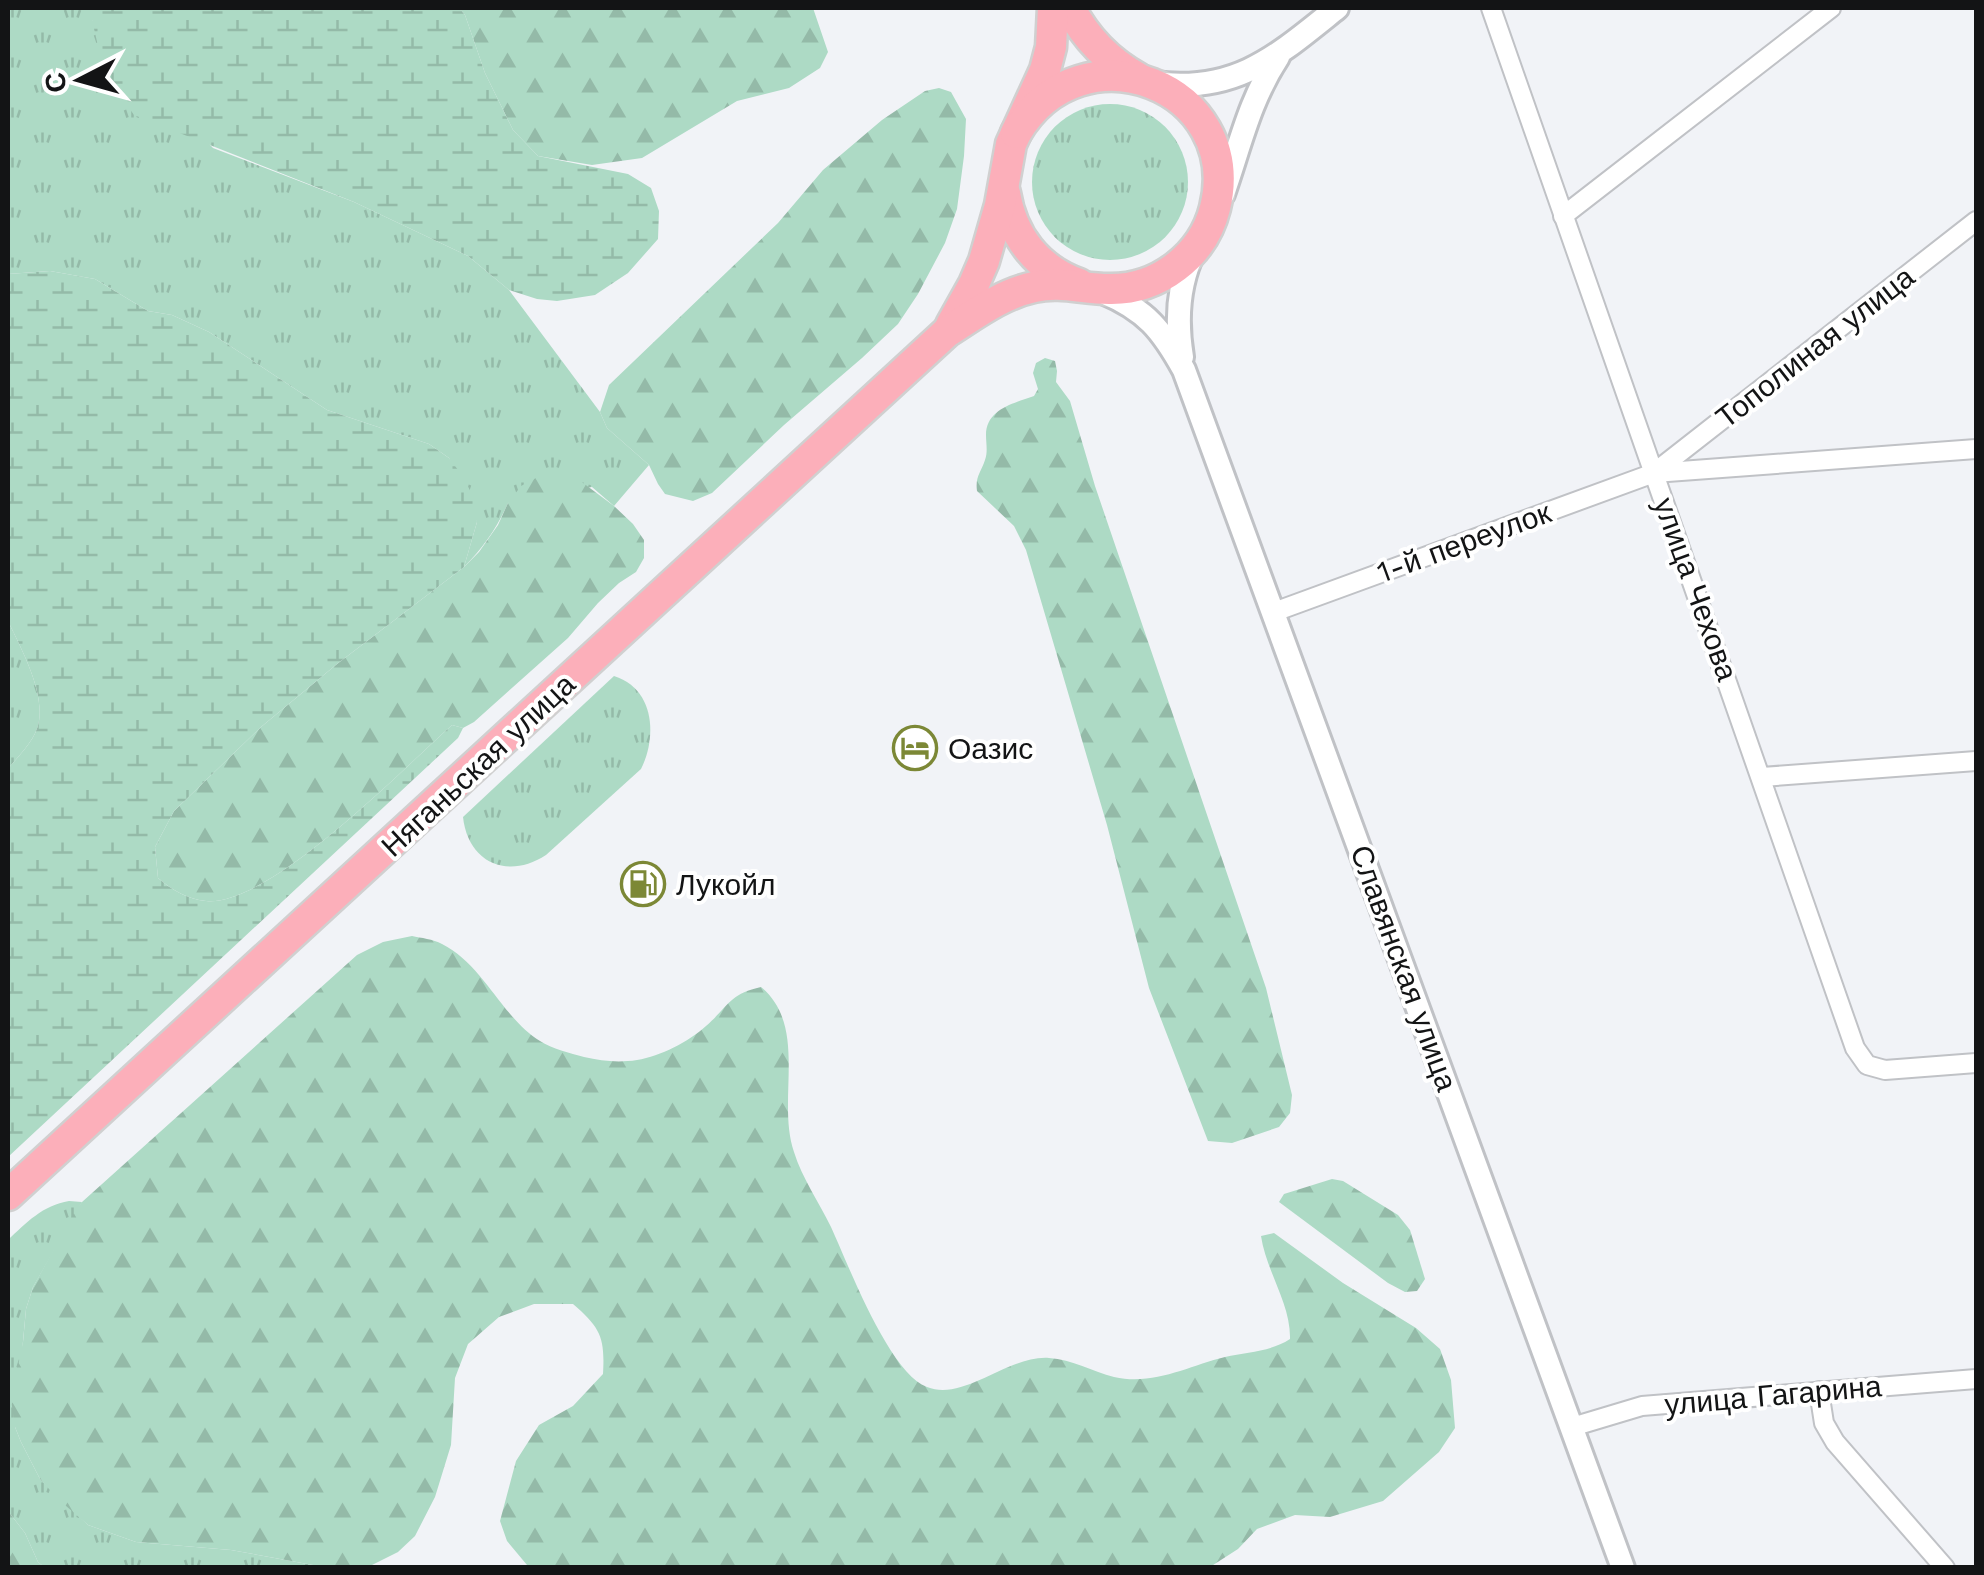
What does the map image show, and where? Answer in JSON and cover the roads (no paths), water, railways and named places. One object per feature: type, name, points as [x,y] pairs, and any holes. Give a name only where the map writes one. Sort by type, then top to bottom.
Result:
[{"type":"highway","points":[[946,332],[964,305],[984,261],[1008,156],[1045,70],[1054,8]]},
{"type":"highway","points":[[946,332],[1024,290],[1060,284],[1123,288],[1151,282],[1176,268],[1204,235],[1218,196],[1218,182],[1214,154],[1204,128],[1187,106],[1165,89],[1121,68],[1084,32],[1070,8]]},
{"type":"highway","points":[[1016,133],[1038,104],[1069,84],[1104,75],[1146,81]]},
{"type":"highway","points":[[1004,180],[1010,216],[1026,248],[1053,272],[1090,287]]},
{"type":"highway","name":"Няганьская улица","points":[[8,1195],[946,332]]},
{"type":"street","points":[[1146,81],[1180,86],[1211,83],[1253,69],[1280,54],[1337,8]]},
{"type":"street","name":"улица Чехова","points":[[1492,8],[1855,1048],[1868,1065],[1884,1070],[1976,1063]]},
{"type":"street","points":[[1563,216],[1831,8]]},
{"type":"street","points":[[1184,370],[1178,322],[1184,279],[1232,167],[1251,105],[1280,54]]},
{"type":"street","name":"Тополиная улица","points":[[1654,472],[1976,221]]},
{"type":"street","points":[[1090,287],[1132,304],[1145,315],[1158,327],[1184,370]]},
{"type":"street","name":"Славянская улица","points":[[1184,370],[1623,1568]]},
{"type":"street","points":[[1654,472],[1976,450]]},
{"type":"street","name":"1-й переулок","points":[[1274,612],[1654,472]]},
{"type":"street","points":[[1762,777],[1976,761]]},
{"type":"street","name":"улица Гагарина","points":[[1572,1427],[1642,1406],[1976,1379]]},
{"type":"street","points":[[1818,1390],[1824,1423],[1835,1442],[1945,1568]]},
{"type":"place","name":"Оазис","points":[[915,748]]},
{"type":"place","name":"Лукойл","points":[[643,884]]}]
